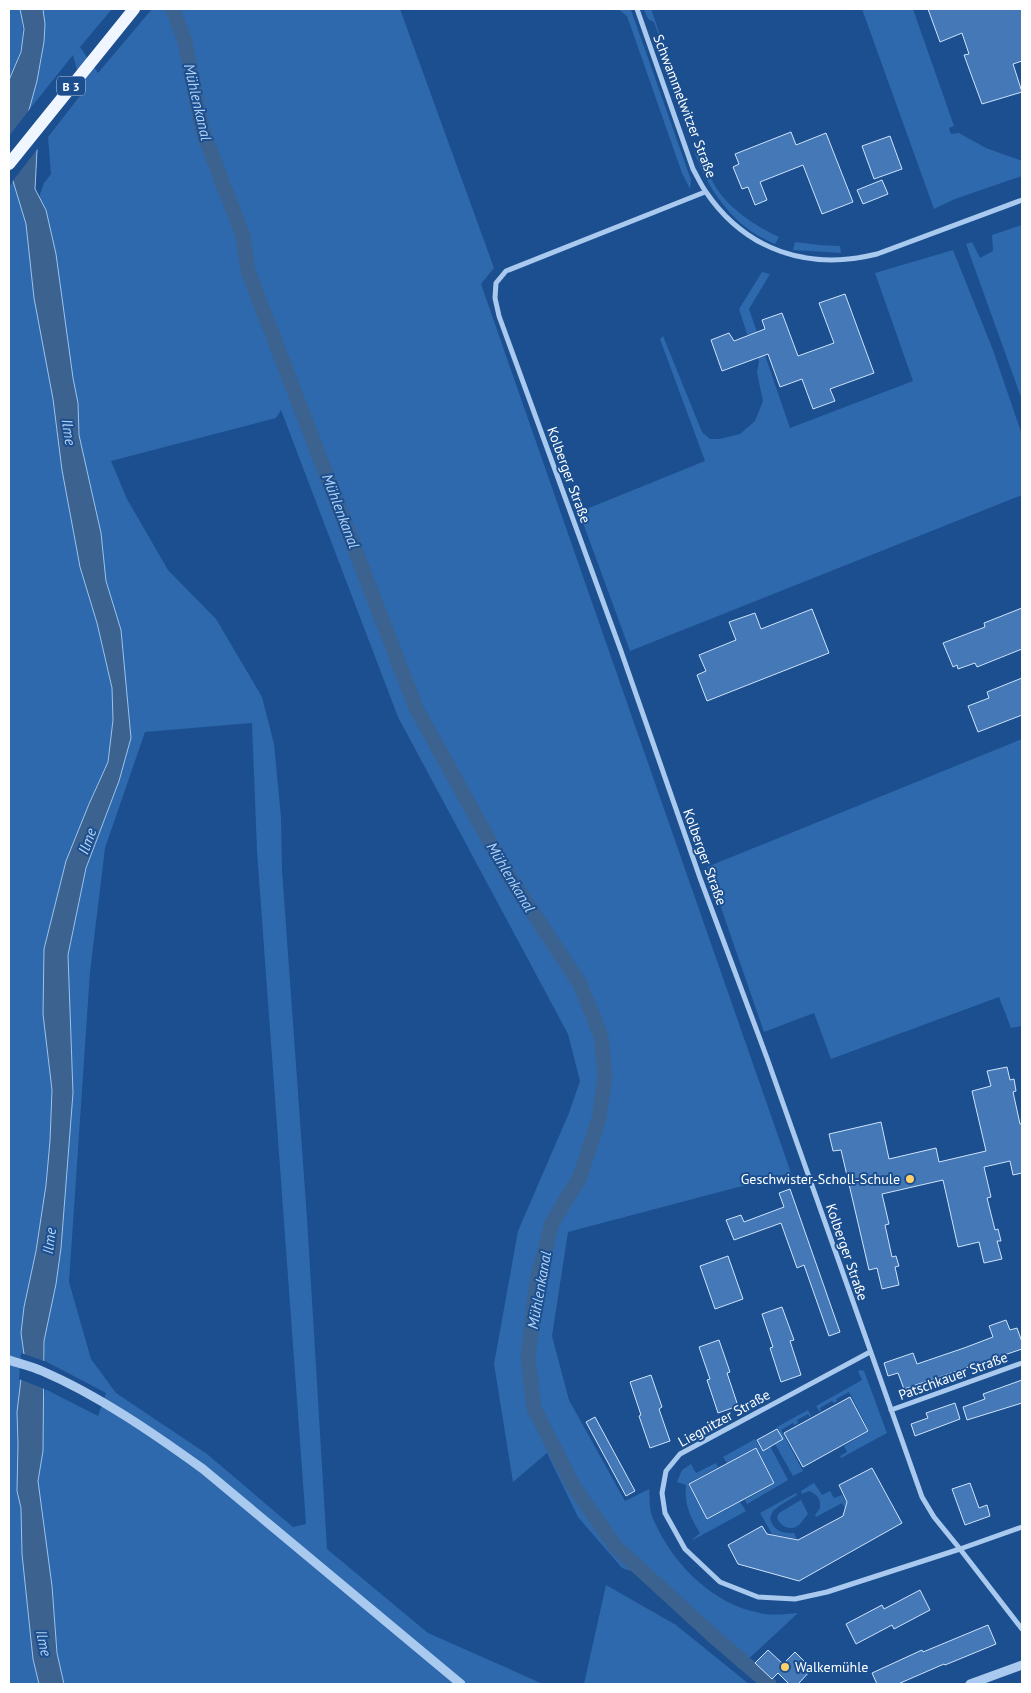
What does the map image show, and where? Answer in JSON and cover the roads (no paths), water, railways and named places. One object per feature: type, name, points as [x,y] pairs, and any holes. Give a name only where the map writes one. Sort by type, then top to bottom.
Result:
[{"type":"main road","name":"B 3","points":[[9,164],[134,9]]},
{"type":"street","name":"Schwammelwitzer Straße","points":[[637,9],[693,169],[705,192],[720,210],[742,231],[770,248],[816,260],[851,259],[877,254],[1022,200]]},
{"type":"street","name":"Kolberger Straße","points":[[705,192],[506,272],[496,283],[499,316],[621,651],[700,878],[809,1175],[922,1497],[934,1517],[1022,1629]]},
{"type":"street","name":"Liegnitzer Straße","points":[[870,1352],[680,1454],[666,1471],[662,1493],[665,1513],[686,1549],[720,1582],[758,1597],[795,1599],[811,1596],[960,1549],[1022,1526]]},
{"type":"street","points":[[9,1360],[40,1370],[72,1385],[166,1443],[203,1469],[461,1684]]},
{"type":"street","name":"Patschkauer Straße","points":[[891,1410],[1022,1363]]},
{"type":"street","points":[[970,1684],[1022,1664]]},
{"type":"water","name":"Ilme","points":[[20,9],[43,9],[45,24],[44,42],[37,81],[29,110],[37,150],[35,189],[46,210],[56,254],[78,403],[79,435],[101,533],[106,581],[121,630],[131,738],[119,781],[86,868],[68,955],[73,1093],[61,1248],[56,1284],[44,1341],[43,1451],[38,1481],[52,1586],[57,1653],[64,1684],[39,1684],[33,1659],[22,1554],[21,1508],[17,1491],[17,1412],[24,1354],[21,1333],[46,1185],[50,1141],[52,1090],[43,1014],[44,949],[66,861],[108,762],[113,720],[112,688],[97,623],[80,567],[62,470],[53,399],[34,298],[26,224],[9,168],[9,80],[21,52],[24,29]]},
{"type":"waterway","name":"Mühlenkanal","points":[[173,9],[185,42],[202,129],[243,236],[248,271],[416,708],[508,875],[580,984],[601,1036],[605,1076],[599,1118],[580,1177],[552,1223],[537,1281],[528,1358],[534,1408],[574,1487],[616,1547],[712,1635],[769,1684]]},
{"type":"place","name":"Geschwister-Scholl-Schule","points":[[910,1179]]},
{"type":"place","name":"Walkemühle","points":[[785,1667]]}]
